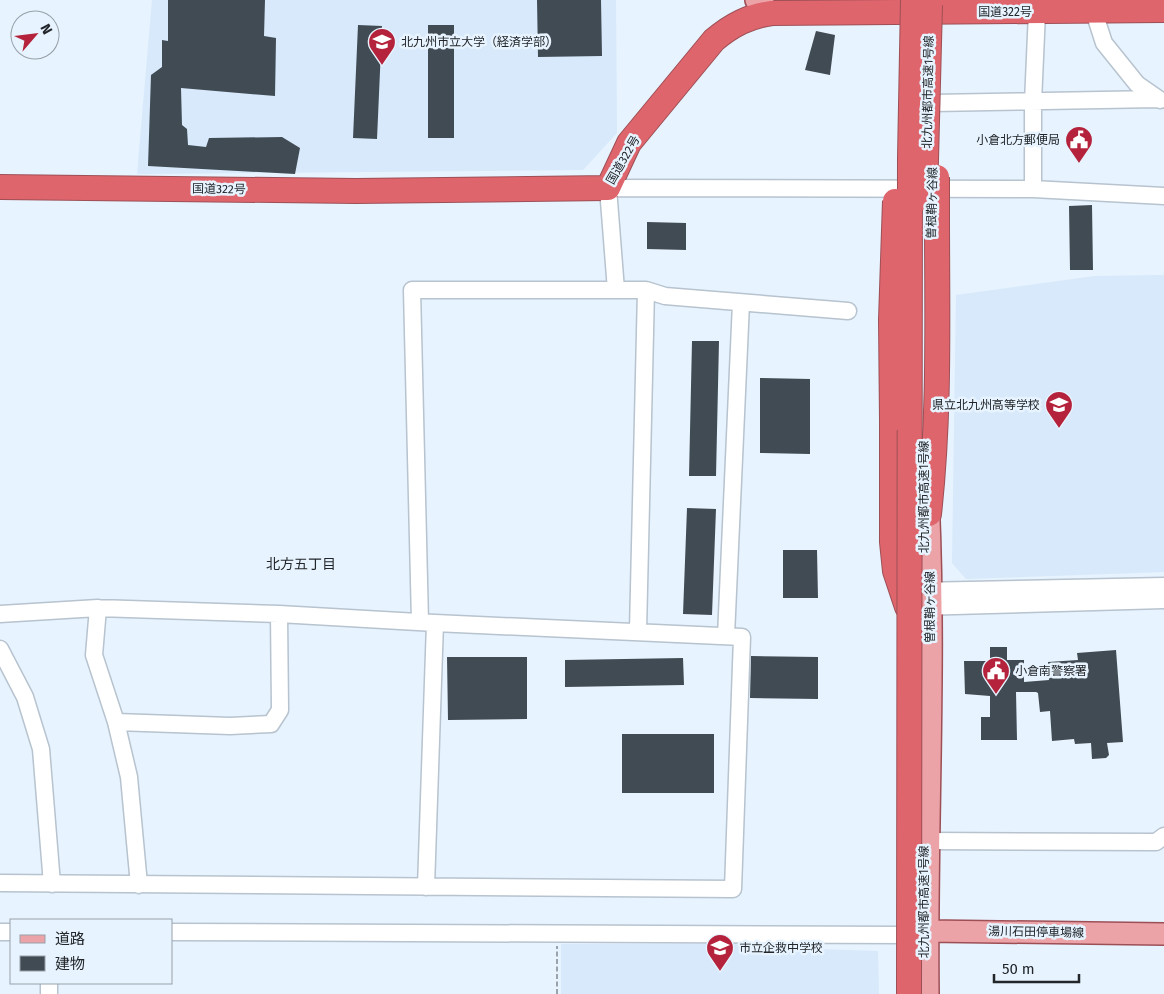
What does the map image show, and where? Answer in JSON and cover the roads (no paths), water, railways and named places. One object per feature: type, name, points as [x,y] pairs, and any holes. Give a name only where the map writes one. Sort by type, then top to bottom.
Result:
[{"type":"highway","name":"国道322号","points":[[0,186],[356,191],[608,188],[630,143],[714,40],[766,4],[813,6],[921,4],[1094,12],[1164,10]]},
{"type":"highway","points":[[921,4],[937,156],[935,465],[929,514]]},
{"type":"highway","points":[[907,599],[895,571],[892,542],[891,254],[898,156],[921,4]]},
{"type":"highway","name":"北九州都市高速1号線","points":[[909,994],[910,168],[921,4]]},
{"type":"highway","name":"北九州都市高速1号線","points":[[921,4],[925,216],[924,994]]},
{"type":"main road","name":"曽根鞘ヶ谷線","points":[[909,994],[918,933],[927,841],[930,599],[928,476],[933,103],[921,4]]},
{"type":"main road","name":"曽根鞘ヶ谷線","points":[[921,4],[904,189],[907,599],[918,933],[928,994]]},
{"type":"main road","name":"湯川石田停車場線","points":[[918,933],[1164,934]]},
{"type":"street","points":[[1031,8],[1033,190]]},
{"type":"street","points":[[1094,12],[1104,43],[1137,84],[1161,100]]},
{"type":"street","points":[[933,103],[1161,100]]},
{"type":"street","points":[[616,290],[608,188],[1033,190],[1164,196]]},
{"type":"street","points":[[426,887],[428,623],[412,290],[646,290],[665,296],[848,311]]},
{"type":"street","points":[[638,631],[646,290]]},
{"type":"street","points":[[726,636],[741,303]]},
{"type":"street","points":[[930,599],[1164,586]]},
{"type":"street","points":[[907,599],[1164,600]]},
{"type":"street","points":[[98,608],[94,655],[116,722],[129,777],[139,886]]},
{"type":"street","points":[[0,614],[98,608],[279,614],[428,623],[742,637],[733,889],[139,886],[0,883]]},
{"type":"street","points":[[116,722],[230,726],[271,724],[280,710],[279,614]]},
{"type":"street","points":[[0,649],[25,697],[41,750],[52,884]]},
{"type":"street","points":[[927,841],[1156,842],[1164,836]]},
{"type":"street","points":[[172,932],[918,933]]},
{"type":"place","name":"北九州市立大学（経済学部）","points":[[382,66]]},
{"type":"place","name":"小倉北方郵便局","points":[[1079,164]]},
{"type":"place","name":"県立北九州高等学校","points":[[1059,429]]},
{"type":"place","name":"小倉南警察署","points":[[996,695]]},
{"type":"place","name":"市立企救中学校","points":[[720,972]]},
{"type":"district","name":"北方五丁目","points":[[301,564]]}]
